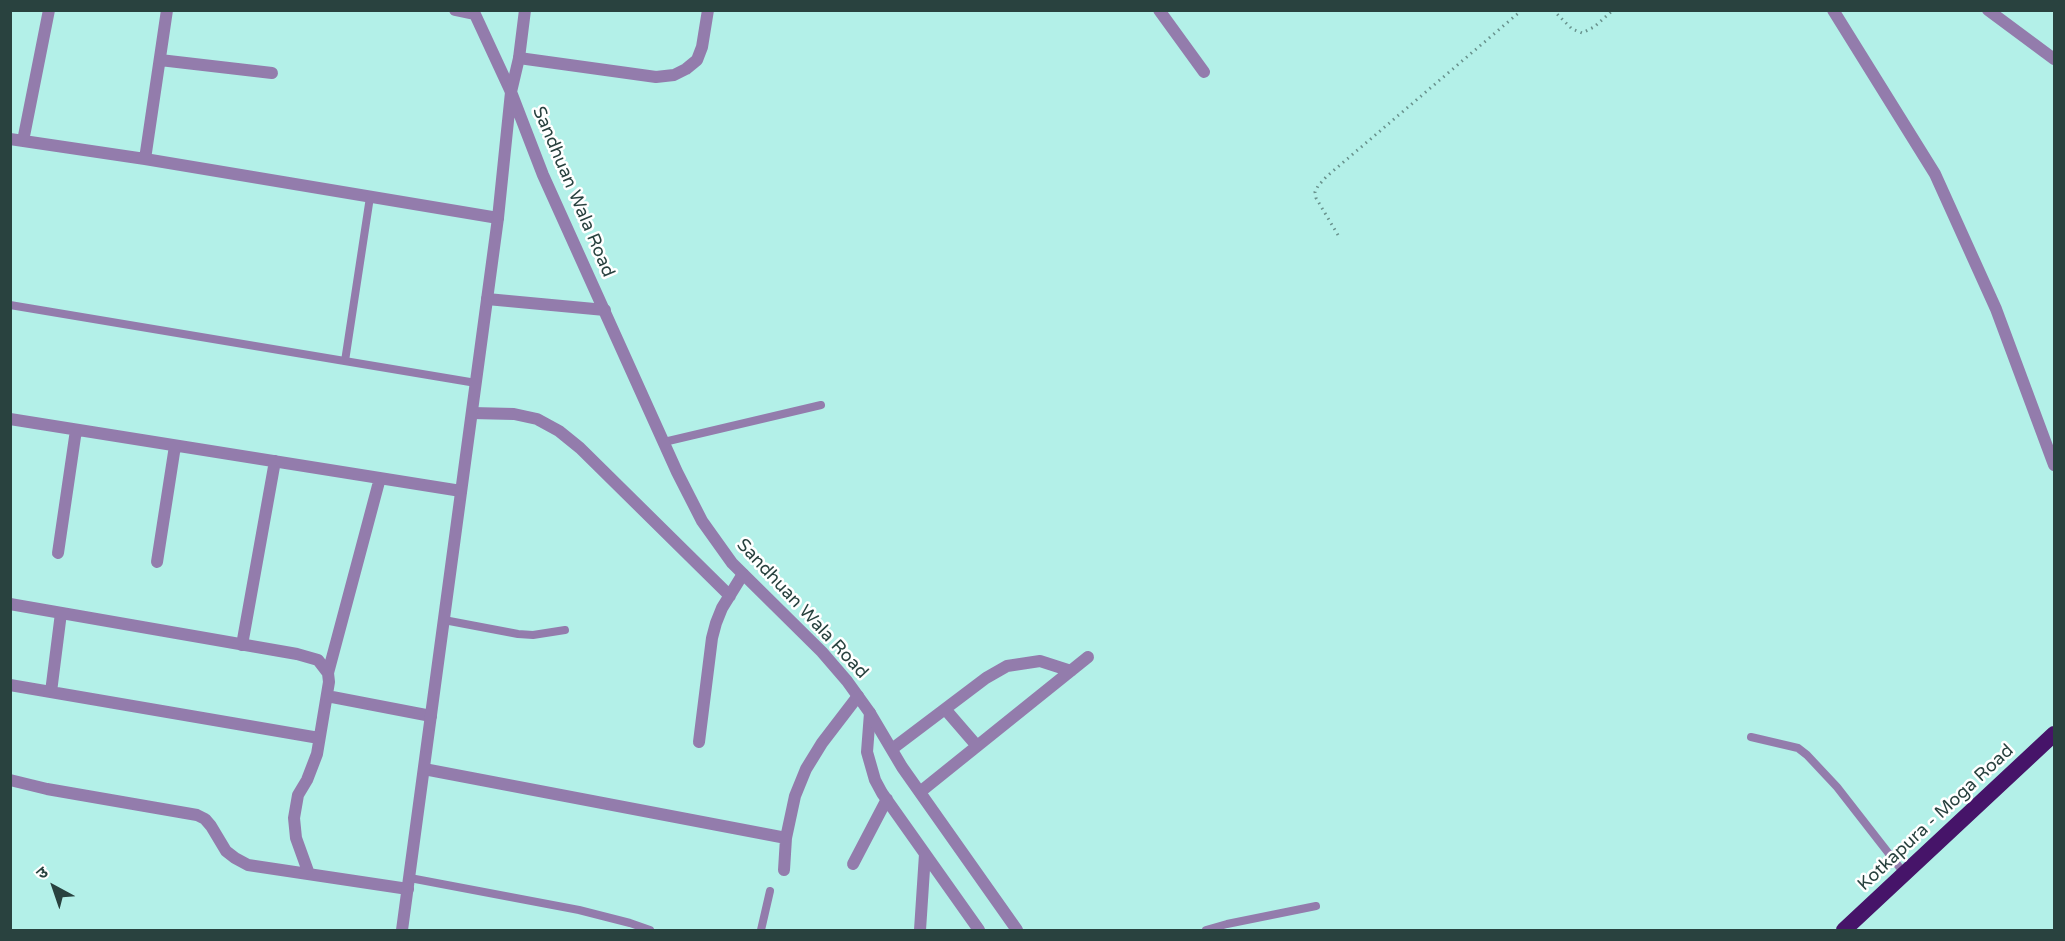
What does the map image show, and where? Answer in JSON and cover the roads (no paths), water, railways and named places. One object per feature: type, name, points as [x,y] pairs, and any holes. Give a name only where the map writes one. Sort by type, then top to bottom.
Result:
[{"type":"highway","name":"Kotkapura - Moga Road","points":[[1844,930],[2055,734]]},
{"type":"street","points":[[49,10],[17,140],[498,218]]},
{"type":"street","points":[[145,159],[167,10]]},
{"type":"street","points":[[455,10],[473,12]]},
{"type":"street","points":[[402,930],[498,218],[511,92],[519,58],[525,10]]},
{"type":"street","points":[[519,58],[656,77],[674,75],[697,60],[702,47],[708,10]]},
{"type":"street","points":[[1159,10],[1204,72]]},
{"type":"street","points":[[1833,10],[1935,174],[1996,309],[2055,465]]},
{"type":"street","points":[[1988,10],[2055,59]]},
{"type":"street","name":"Sandhuan Wala Road","points":[[473,12],[511,92],[543,175],[702,521],[732,563],[822,652],[858,696],[920,792],[1017,930]]},
{"type":"street","points":[[160,60],[272,74]]},
{"type":"street","points":[[487,299],[605,310]]},
{"type":"street","points":[[472,413],[514,414],[537,419],[559,431],[580,448],[730,596]]},
{"type":"street","points":[[10,419],[461,491]]},
{"type":"street","points":[[58,553],[76,430]]},
{"type":"street","points":[[156,562],[175,446]]},
{"type":"street","points":[[242,645],[275,461]]},
{"type":"street","points":[[309,874],[296,838],[294,818],[298,795],[317,754],[329,682],[328,673],[380,478]]},
{"type":"street","points":[[699,742],[712,638],[716,623],[743,574]]},
{"type":"street","points":[[10,604],[312,657],[318,660],[328,673]]},
{"type":"street","points":[[51,692],[61,613]]},
{"type":"street","points":[[920,792],[1088,657]]},
{"type":"street","points":[[892,749],[986,678],[1007,666],[1040,661],[1071,671]]},
{"type":"street","points":[[10,685],[318,738]]},
{"type":"street","points":[[327,696],[431,716]]},
{"type":"street","points":[[784,870],[786,838],[795,796],[806,769],[822,743],[858,696]]},
{"type":"street","points":[[945,709],[977,746]]},
{"type":"street","points":[[870,713],[867,752],[875,780],[979,930]]},
{"type":"street","points":[[424,769],[786,838]]},
{"type":"street","points":[[10,780],[47,789],[196,815],[205,819],[226,851],[248,865],[309,874],[409,883]]},
{"type":"street","points":[[853,864],[886,799]]},
{"type":"street","points":[[920,930],[925,854]]},
{"type":"lane","points":[[345,361],[370,197]]},
{"type":"lane","points":[[10,305],[476,383]]},
{"type":"lane","points":[[664,442],[821,405]]},
{"type":"lane","points":[[444,620],[518,634],[565,630]]},
{"type":"lane","points":[[1751,737],[1798,748],[1807,754],[1837,787],[1905,874]]},
{"type":"lane","points":[[409,883],[579,910],[650,930]]},
{"type":"lane","points":[[761,930],[770,891]]},
{"type":"lane","points":[[1206,930],[1316,906]]}]
